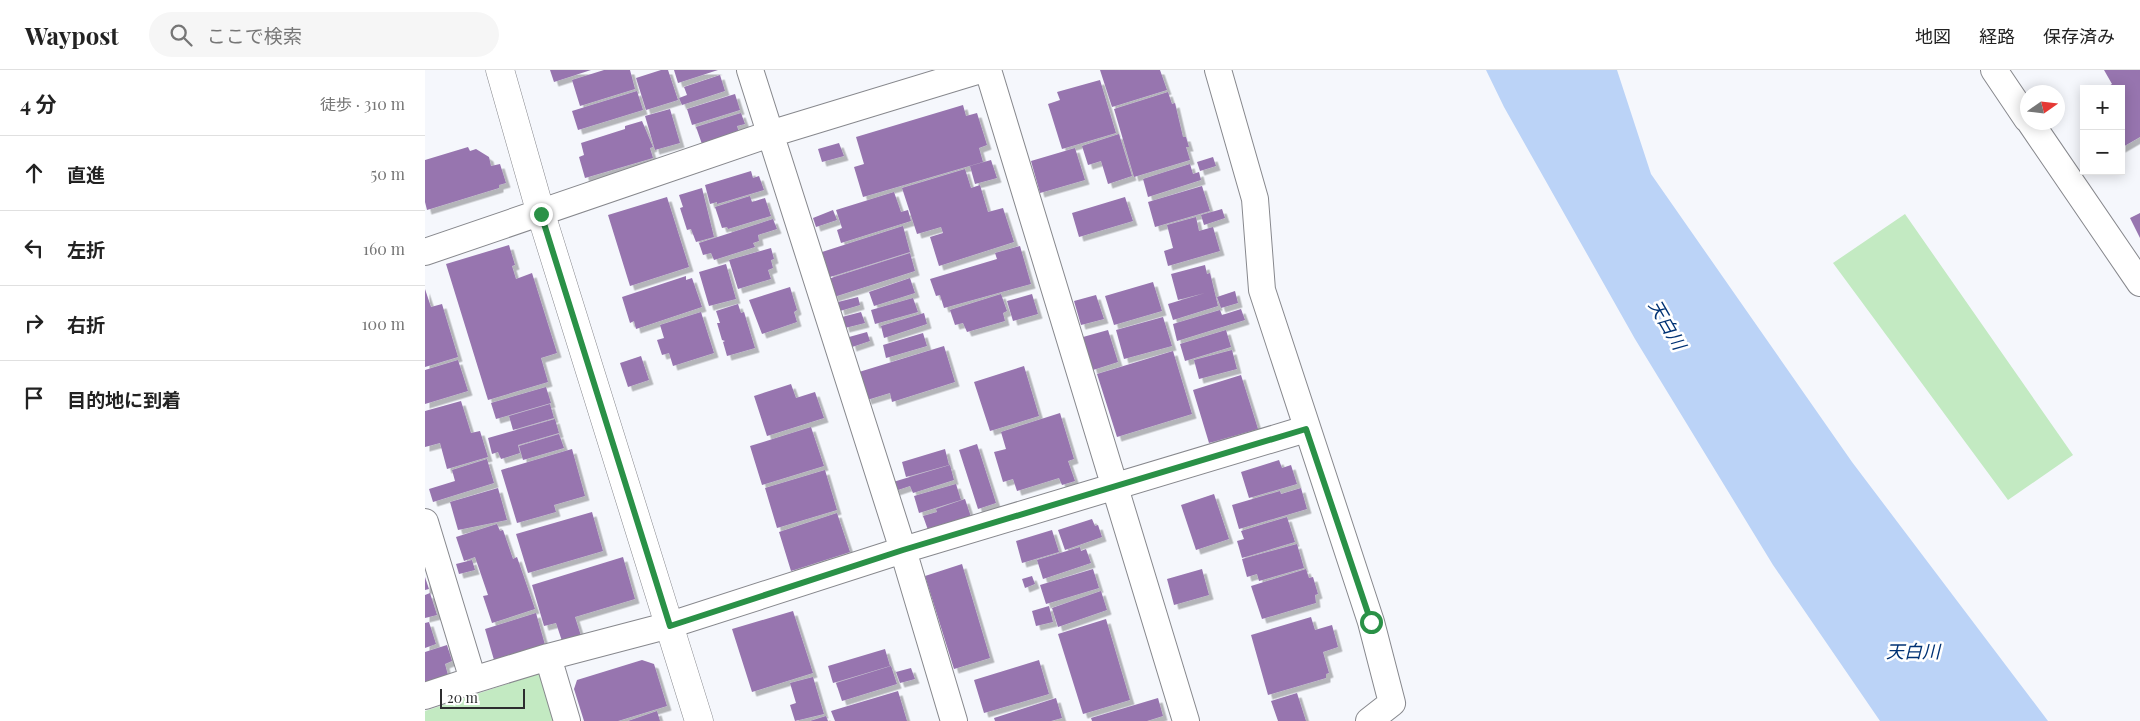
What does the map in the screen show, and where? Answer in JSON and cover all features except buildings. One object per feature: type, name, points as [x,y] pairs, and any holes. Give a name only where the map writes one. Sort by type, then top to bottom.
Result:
[{"type":"street","points":[[500,70],[541,214],[699,721]]},
{"type":"street","points":[[749,70],[903,550],[954,721]]},
{"type":"street","points":[[425,252],[541,214],[770,134],[979,70]]},
{"type":"street","points":[[988,70],[1186,721]]},
{"type":"street","points":[[1219,70],[1255,200],[1262,290],[1399,712],[1369,721]]},
{"type":"street","points":[[1994,70],[2020,109]]},
{"type":"street","points":[[2035,130],[2140,283]]},
{"type":"street","points":[[425,696],[548,657],[670,626],[903,550],[1306,429]]},
{"type":"street","points":[[425,522],[473,680]]},
{"type":"street","points":[[548,657],[567,721]]},
{"type":"green space","points":[[1905,214],[2073,455],[2008,500],[1833,263]]},
{"type":"green space","points":[[540,673],[554,721],[425,721],[425,711]]},
{"type":"water","name":"天白川","points":[[1486,70],[1617,70],[1651,174],[1852,462],[2048,721],[1880,721],[1773,565],[1635,339],[1504,107]]},
{"type":"route","points":[[541,214],[670,626],[903,550],[1306,429],[1371,622]]}]
